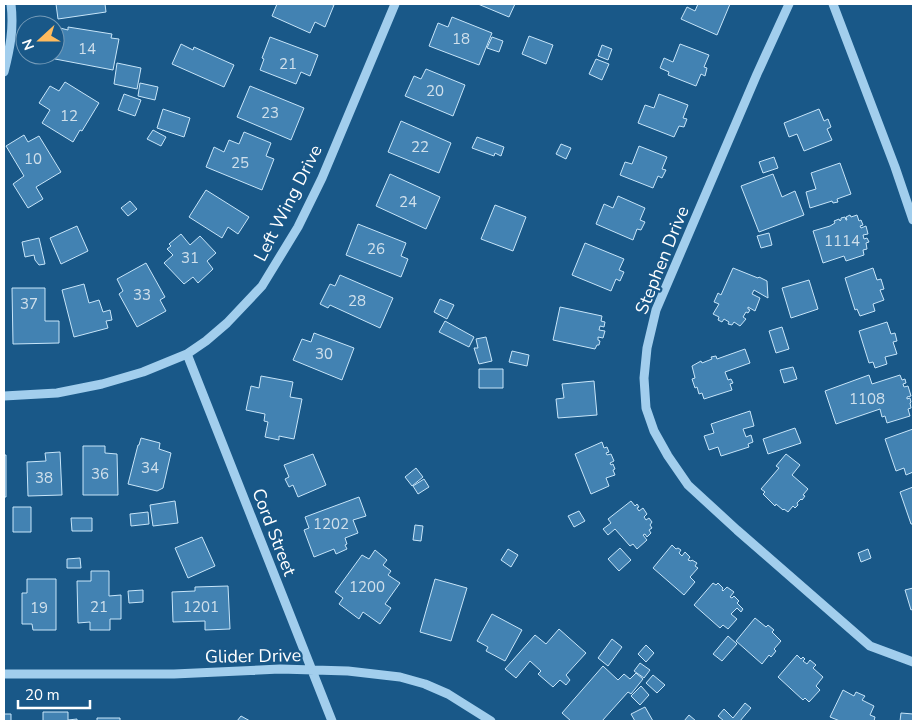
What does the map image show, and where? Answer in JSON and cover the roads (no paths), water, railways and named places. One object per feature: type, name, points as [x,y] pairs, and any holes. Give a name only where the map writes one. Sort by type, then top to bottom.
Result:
[{"type":"street","points":[[4,72],[11,47],[11,4]]},
{"type":"street","name":"Left Wing Drive","points":[[4,396],[58,393],[102,384],[143,372],[187,354],[227,323],[262,286],[298,227],[322,178],[395,4]]},
{"type":"street","name":"Stephen Drive","points":[[788,4],[656,310],[647,348],[644,378],[646,408],[654,431],[688,486],[870,646],[913,662]]},
{"type":"street","points":[[833,4],[895,167],[913,220]]},
{"type":"street","name":"Cord Street","points":[[187,354],[332,721]]},
{"type":"street","name":"Glider Drive","points":[[4,674],[174,674],[280,669],[348,671],[400,677],[425,684],[448,694],[492,721]]}]
